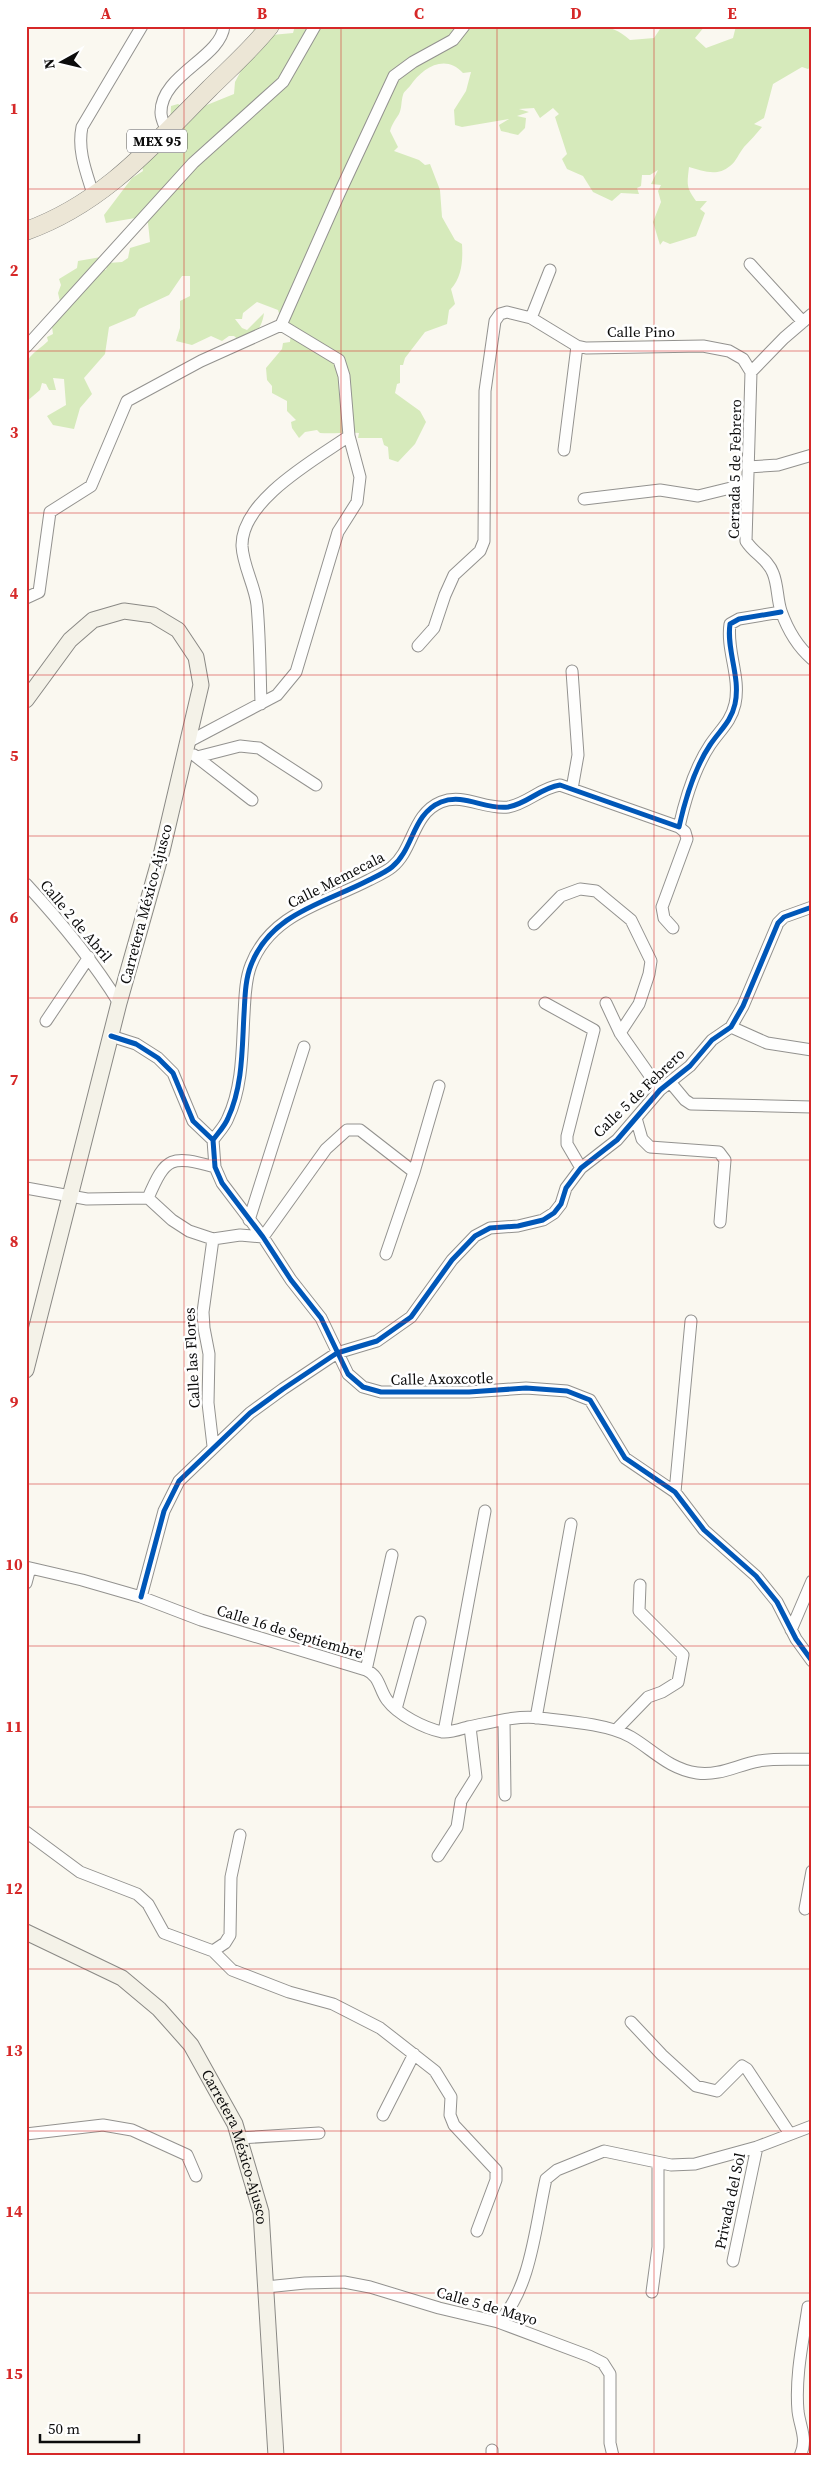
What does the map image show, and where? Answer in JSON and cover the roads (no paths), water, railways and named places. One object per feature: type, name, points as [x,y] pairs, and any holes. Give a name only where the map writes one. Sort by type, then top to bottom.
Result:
[{"type":"main road","name":"MEX 95","points":[[26,231],[56,219],[94,197],[123,174],[167,132],[270,26]]},
{"type":"main road","name":"Carretera México-Ajusco","points":[[26,700],[70,640],[93,620],[124,611],[152,615],[178,630],[196,657],[201,685],[190,749],[119,1003],[26,1370]]},
{"type":"main road","name":"Carretera México-Ajusco","points":[[26,1932],[122,1978],[159,2009],[191,2045],[235,2124],[261,2212],[276,2456]]},
{"type":"street","points":[[94,197],[80,152],[79,139],[82,127],[142,26]]},
{"type":"street","points":[[167,132],[161,114],[162,104],[170,89],[217,43],[224,26]]},
{"type":"street","points":[[26,347],[193,163],[283,82],[315,26]]},
{"type":"street","points":[[26,598],[39,592],[50,512],[91,486],[127,401],[201,361],[281,325],[338,194],[394,76],[413,62],[453,40],[464,26]]},
{"type":"street","points":[[750,264],[803,322]]},
{"type":"street","points":[[531,318],[550,270]]},
{"type":"street","name":"Calle Pino","points":[[418,646],[434,628],[454,575],[480,551],[484,541],[485,391],[495,321],[500,314],[507,312],[531,318],[577,346],[586,348],[703,346],[729,351],[743,359],[751,372]]},
{"type":"street","points":[[751,372],[812,314]]},
{"type":"street","points":[[190,749],[277,695],[296,672],[338,532],[357,502],[360,477],[350,436],[344,376],[339,360],[281,325]]},
{"type":"street","points":[[564,450],[577,346]]},
{"type":"street","name":"Cerrada 5 de Febrero","points":[[751,372],[746,542],[753,552],[768,562],[773,573],[781,612],[801,649],[812,659]]},
{"type":"street","points":[[261,704],[257,604],[242,546],[248,522],[261,502],[314,460],[350,436]]},
{"type":"street","points":[[748,467],[778,465],[812,455]]},
{"type":"street","points":[[584,499],[660,490],[698,496],[747,484]]},
{"type":"street","points":[[673,928],[664,918],[662,907],[687,839],[685,832],[679,827],[683,809],[696,770],[710,745],[730,721],[736,702],[736,681],[728,635],[730,624],[739,619],[781,612]]},
{"type":"street","points":[[572,671],[578,755],[572,788]]},
{"type":"street","points":[[190,749],[240,746],[258,748],[316,785]]},
{"type":"street","points":[[190,749],[252,800]]},
{"type":"street","name":"Calle Memecala","points":[[213,1140],[228,1119],[236,1094],[250,966],[264,939],[285,920],[316,902],[348,891],[392,868],[403,856],[415,826],[427,812],[442,802],[464,799],[488,807],[508,807],[524,802],[550,787],[560,785],[679,827]]},
{"type":"street","name":"Calle 2 de Abril","points":[[26,884],[90,957],[119,1003]]},
{"type":"street","points":[[534,924],[561,896],[580,889],[596,891],[631,920],[650,961],[649,974],[639,1004],[620,1033]]},
{"type":"street","name":"Calle 5 de Febrero","points":[[141,1597],[164,1511],[179,1481],[213,1446],[250,1413],[337,1353],[377,1341],[411,1317],[452,1260],[475,1236],[490,1228],[518,1226],[543,1220],[554,1214],[561,1204],[566,1188],[581,1168],[617,1140],[660,1090],[690,1066],[712,1040],[731,1027],[743,1006],[778,924],[784,917],[812,907]]},
{"type":"street","points":[[46,1021],[90,957]]},
{"type":"street","points":[[545,1003],[594,1030],[567,1136],[567,1144],[581,1168]]},
{"type":"street","points":[[606,1003],[620,1033],[660,1090]]},
{"type":"street","points":[[731,1027],[768,1042],[812,1050]]},
{"type":"street","points":[[111,1036],[136,1044],[158,1058],[173,1073],[192,1121],[213,1140]]},
{"type":"street","points":[[250,1220],[304,1047]]},
{"type":"street","points":[[670,1082],[684,1100],[691,1104],[812,1107]]},
{"type":"street","points":[[386,1254],[414,1172],[439,1086]]},
{"type":"street","points":[[636,1118],[642,1139],[650,1147],[719,1152],[725,1160],[720,1222]]},
{"type":"street","points":[[26,1188],[104,1200],[148,1198],[183,1228],[213,1239],[240,1235],[263,1237],[326,1149],[347,1130],[360,1130],[414,1172]]},
{"type":"street","name":"Calle Axoxcotle","points":[[213,1140],[215,1167],[222,1183],[263,1237],[291,1280],[321,1318],[348,1374],[363,1387],[381,1392],[469,1392],[526,1388],[567,1391],[590,1400],[625,1458],[676,1492],[704,1530],[756,1576],[777,1602],[791,1630],[812,1660]]},
{"type":"street","points":[[148,1198],[157,1176],[166,1165],[174,1160],[186,1160],[215,1167]]},
{"type":"street","name":"Calle las Flores","points":[[213,1239],[203,1312],[209,1354],[208,1403],[213,1446]]},
{"type":"street","points":[[676,1492],[691,1321]]},
{"type":"street","points":[[444,1732],[485,1511]]},
{"type":"street","points":[[536,1718],[570,1524]]},
{"type":"street","points":[[366,1670],[392,1555]]},
{"type":"street","points":[[26,1583],[28,1567]]},
{"type":"street","name":"Calle 16 de Septiembre","points":[[28,1567],[141,1597],[201,1620],[366,1670],[376,1677],[388,1700],[396,1709],[420,1724],[444,1732],[504,1720],[536,1718],[616,1730],[632,1737],[654,1755],[673,1766],[697,1773],[719,1773],[768,1760],[812,1759]]},
{"type":"street","points":[[791,1630],[812,1581]]},
{"type":"street","points":[[616,1730],[648,1697],[662,1692],[678,1682],[684,1655],[639,1611],[640,1584]]},
{"type":"street","points":[[396,1709],[420,1622]]},
{"type":"street","points":[[504,1720],[506,1795]]},
{"type":"street","points":[[438,1856],[457,1827],[461,1801],[476,1777],[470,1727]]},
{"type":"street","points":[[26,1832],[80,1872],[137,1894],[148,1904],[164,1933],[213,1951],[232,1970],[288,1992],[340,2007],[380,2028],[435,2071],[447,2087],[451,2097],[450,2115],[454,2125],[496,2170],[496,2180],[477,2231]]},
{"type":"street","points":[[213,1951],[225,1943],[230,1935],[231,1878],[240,1835]]},
{"type":"street","points":[[805,1909],[812,1871]]},
{"type":"street","points":[[632,2022],[662,2055],[696,2086],[717,2091],[742,2066],[747,2069],[790,2134]]},
{"type":"street","points":[[383,2115],[414,2054]]},
{"type":"street","points":[[26,2134],[103,2125],[132,2130],[187,2155],[196,2176]]},
{"type":"street","points":[[498,2322],[507,2314],[516,2299],[528,2259],[546,2179],[557,2170],[604,2151],[658,2163],[695,2164],[758,2147],[812,2126]]},
{"type":"street","points":[[240,2138],[319,2133]]},
{"type":"street","name":"Privada del Sol","points":[[733,2261],[758,2147]]},
{"type":"street","points":[[652,2292],[658,2247],[658,2163]]},
{"type":"street","name":"Calle 5 de Mayo","points":[[266,2287],[344,2282],[370,2287],[439,2308],[498,2322],[562,2345],[603,2364],[610,2374],[610,2443],[613,2456]]},
{"type":"street","points":[[800,2456],[804,2445],[798,2412],[797,2379],[808,2307]]}]
